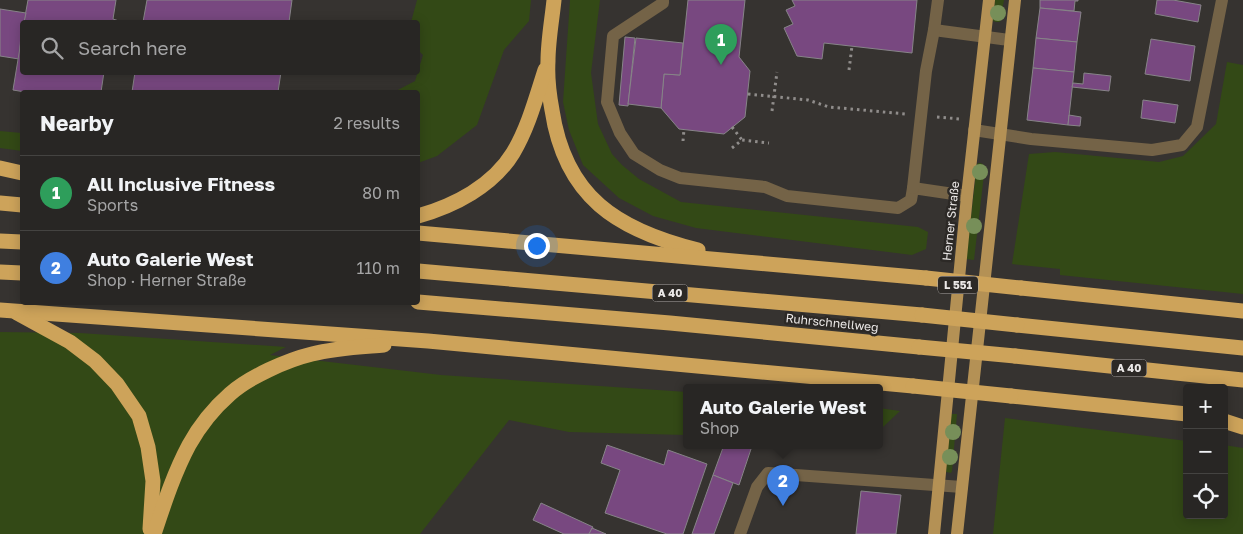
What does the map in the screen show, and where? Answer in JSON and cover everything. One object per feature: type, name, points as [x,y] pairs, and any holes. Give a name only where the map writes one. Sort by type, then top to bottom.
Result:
[{"type":"highway","points":[[554,0],[548,62],[549,96],[553,122],[563,157],[582,187],[596,203],[613,216],[637,230],[663,240],[711,253],[765,263]]},
{"type":"highway","points":[[420,215],[472,194],[495,175],[512,154],[525,130],[548,62]]},
{"type":"highway","points":[[0,168],[20,173]]},
{"type":"highway","points":[[0,203],[20,205]]},
{"type":"highway","points":[[420,233],[926,278],[1243,311]]},
{"type":"highway","points":[[0,241],[20,242]]},
{"type":"highway","points":[[0,272],[20,273]]},
{"type":"highway","name":"Ruhrschnellweg","points":[[420,272],[922,315],[1243,348]]},
{"type":"highway","name":"Ruhrschnellweg","points":[[420,302],[670,323],[1243,380]]},
{"type":"highway","points":[[7,311],[428,341],[914,386],[1183,414]]},
{"type":"highway","points":[[7,311],[70,342],[95,361],[117,384],[138,416],[148,447],[153,481],[149,534]]},
{"type":"highway","points":[[154,534],[172,480],[189,444],[207,418],[230,394],[274,368],[312,354],[339,348],[428,341]]},
{"type":"highway","points":[[1228,419],[1243,420]]},
{"type":"highway","points":[[1228,421],[1243,428]]},
{"type":"main road","name":"Herner Straße","points":[[934,534],[967,196],[989,0]]},
{"type":"main road","name":"L 551","points":[[957,534],[1009,40],[1015,0]]},
{"type":"lane","points":[[664,1],[613,36],[607,102],[620,133],[634,154],[660,170],[680,178],[765,186],[788,196],[898,208],[910,200],[913,188],[926,71],[938,0]]},
{"type":"lane","points":[[975,125],[1000,134],[1031,139],[1152,150],[1182,145],[1197,127],[1222,0]]},
{"type":"lane","points":[[934,30],[1009,40]]},
{"type":"lane","points":[[913,188],[967,196]]},
{"type":"lane","points":[[740,534],[756,487],[768,473],[962,487]]},
{"type":"path","points":[[849,70],[852,46]]},
{"type":"path","points":[[772,111],[776,72]]},
{"type":"path","points":[[748,94],[808,100],[829,107],[921,115],[975,125]]},
{"type":"path","points":[[732,127],[742,140]]},
{"type":"path","points":[[683,141],[684,129]]},
{"type":"path","points":[[732,148],[742,140],[769,143]]},
{"type":"green space","points":[[417,0],[531,0],[529,21],[504,50],[477,125],[437,156],[420,162],[420,90],[398,90],[415,81],[417,75],[420,75],[420,65],[423,55],[420,52],[420,20],[412,20]]},
{"type":"green space","points":[[570,0],[600,0],[591,73],[598,124],[612,154],[639,179],[681,202],[918,227],[928,232],[926,249],[912,255],[696,228],[653,216],[619,198],[583,165],[569,130],[563,102]]},
{"type":"green space","points":[[995,0],[1004,0],[1000,22],[993,21]]},
{"type":"green space","points":[[1227,62],[1243,65],[1243,294],[1060,275],[1060,269],[1012,264],[1029,154],[1055,152],[1159,162],[1183,156],[1216,124]]},
{"type":"green space","points":[[0,131],[20,133],[20,151],[0,148]]},
{"type":"green space","points":[[978,163],[985,166],[974,260],[966,259]]},
{"type":"green space","points":[[0,332],[80,333],[286,347],[270,355],[441,375],[683,392],[683,435],[569,432],[509,420],[420,534],[0,534]]},
{"type":"green space","points":[[883,409],[900,411],[883,427]]},
{"type":"green space","points":[[950,414],[957,414],[951,473],[946,472]]},
{"type":"green space","points":[[1005,418],[1183,440],[1183,519],[1228,519],[1228,446],[1243,448],[1243,534],[993,534]]},
{"type":"building","points":[[28,0],[116,0],[113,19],[116,20],[24,20]]},
{"type":"building","points":[[147,0],[292,0],[289,20],[143,20]]},
{"type":"building","points":[[688,0],[745,0],[739,57],[750,71],[745,117],[724,134],[679,129],[661,108],[664,74],[680,75]]},
{"type":"building","points":[[792,0],[917,0],[912,53],[824,43],[822,59],[797,56],[784,28],[793,24],[786,10],[795,6]]},
{"type":"building","points":[[1040,0],[1078,1],[1075,1],[1074,11],[1040,8]]},
{"type":"building","points":[[1157,0],[1173,0],[1201,5],[1198,22],[1155,14]]},
{"type":"building","points":[[1040,8],[1081,12],[1077,42],[1036,38]]},
{"type":"building","points":[[0,9],[26,13],[24,20],[20,20],[19,59],[0,56]]},
{"type":"building","points":[[625,37],[635,38],[628,106],[619,105]]},
{"type":"building","points":[[636,38],[683,43],[680,75],[664,74],[661,108],[628,104]]},
{"type":"building","points":[[1036,38],[1077,42],[1074,72],[1033,68]]},
{"type":"building","points":[[1151,39],[1195,46],[1190,81],[1145,74]]},
{"type":"building","points":[[20,47],[20,75],[104,75],[101,90],[13,90]]},
{"type":"building","points":[[1033,68],[1074,72],[1068,125],[1027,120]]},
{"type":"building","points":[[1084,73],[1111,76],[1109,91],[1072,87],[1073,83],[1083,84]]},
{"type":"building","points":[[135,75],[281,75],[278,90],[132,90]]},
{"type":"building","points":[[1143,100],[1178,105],[1175,123],[1141,118]]},
{"type":"building","points":[[1069,115],[1081,117],[1080,126],[1068,125]]},
{"type":"building","points":[[607,445],[664,465],[668,450],[707,464],[683,534],[667,534],[605,513],[620,470],[601,463]]},
{"type":"building","points":[[723,449],[751,449],[739,485],[713,475]]},
{"type":"building","points":[[713,475],[733,483],[714,534],[692,534]]},
{"type":"building","points":[[861,491],[901,495],[896,534],[856,534]]},
{"type":"building","points":[[541,503],[593,527],[589,534],[564,534],[533,520]]},
{"type":"building","points":[[592,528],[606,534],[589,534]]},
{"type":"place","name":"All Inclusive Fitness","points":[[721,65]]},
{"type":"place","name":"Auto Galerie West","points":[[783,506]]}]
